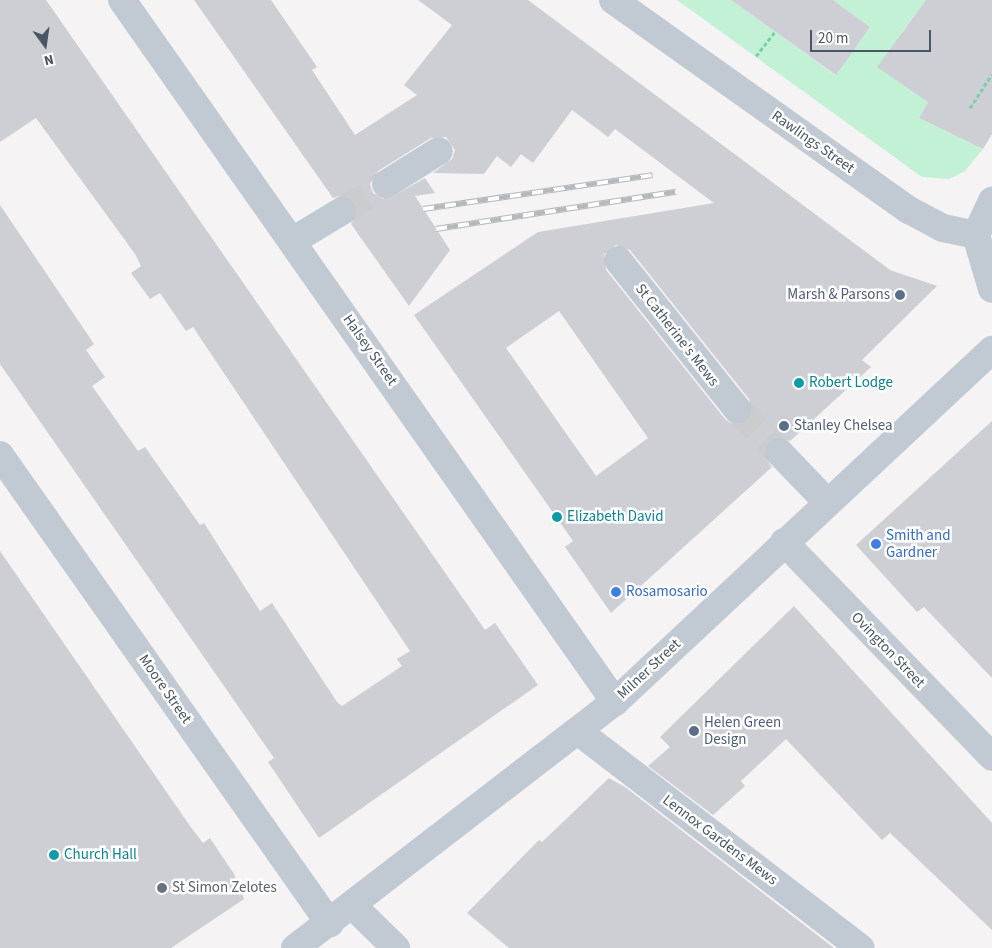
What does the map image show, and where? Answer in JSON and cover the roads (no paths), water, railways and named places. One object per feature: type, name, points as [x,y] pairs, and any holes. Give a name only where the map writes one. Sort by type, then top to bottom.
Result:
[{"type":"street","name":"Halsey Street","points":[[122,0],[294,240],[615,702]]},
{"type":"street","name":"Rawlings Street","points":[[613,0],[908,210],[943,228],[976,235]]},
{"type":"street","points":[[386,184],[439,151]]},
{"type":"street","points":[[992,201],[976,235],[992,289]]},
{"type":"street","points":[[294,240],[342,211]]},
{"type":"street","name":"St Catherine's Mews","points":[[618,260],[737,409]]},
{"type":"street","name":"Milner Street","points":[[296,948],[354,907],[615,702],[826,501],[987,362]]},
{"type":"street","points":[[779,452],[826,501]]},
{"type":"street","name":"Moore Street","points":[[0,454],[330,924]]},
{"type":"street","name":"Ovington Street","points":[[784,542],[992,757]]},
{"type":"street","name":"Lennox Gardens Mews","points":[[579,732],[861,948]]},
{"type":"street","points":[[354,907],[396,948]]},
{"type":"tunnel","points":[[342,211],[386,184]]},
{"type":"tunnel","points":[[737,409],[779,452]]},
{"type":"railway","points":[[423,209],[652,175]]},
{"type":"railway","points":[[436,229],[676,192]]},
{"type":"place","name":"Marsh & Parsons","points":[[900,295]]},
{"type":"place","name":"Robert Lodge","points":[[799,383]]},
{"type":"place","name":"Stanley Chelsea","points":[[784,426]]},
{"type":"place","name":"Elizabeth David","points":[[557,517]]},
{"type":"place","name":"Smith and Gardner","points":[[876,544]]},
{"type":"place","name":"Rosamosario","points":[[616,592]]},
{"type":"place","name":"Helen Green Design","points":[[694,731]]},
{"type":"place","name":"Church Hall","points":[[54,855]]},
{"type":"place","name":"St Simon Zelotes","points":[[162,888]]}]
